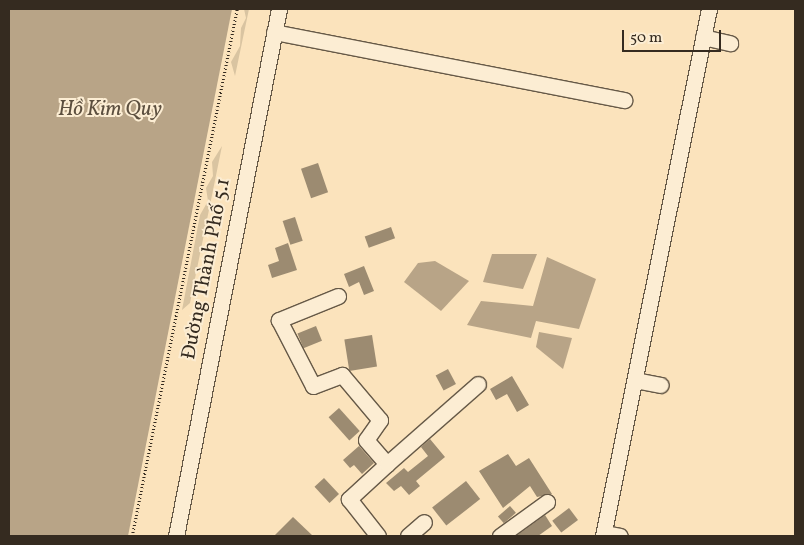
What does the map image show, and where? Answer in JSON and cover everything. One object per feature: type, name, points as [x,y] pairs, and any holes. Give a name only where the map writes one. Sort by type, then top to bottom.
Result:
[{"type":"street","name":"Đường Thành Phố 5.1","points":[[176,536],[279,9]]},
{"type":"street","points":[[620,536],[604,535],[709,9]]},
{"type":"street","points":[[274,32],[624,100]]},
{"type":"street","points":[[703,37],[730,43]]},
{"type":"street","points":[[338,296],[279,320],[312,386],[342,376],[380,420],[366,440],[387,464]]},
{"type":"street","points":[[635,380],[661,385]]},
{"type":"street","points":[[378,536],[349,499],[478,384]]},
{"type":"street","points":[[500,536],[547,502]]},
{"type":"street","points":[[408,536],[424,522]]},
{"type":"path","points":[[132,536],[237,9]]},
{"type":"shaded area","points":[[244,9],[249,9],[235,76],[231,62],[240,46],[241,28],[246,18]]},
{"type":"shaded area","points":[[222,146],[190,303],[182,310],[200,215],[208,201],[206,188],[213,176],[212,162]]},
{"type":"water","name":"Hồ Kim Quy","points":[[9,9],[232,9],[128,536],[9,536]]},
{"type":"water","points":[[492,254],[537,254],[523,289],[483,282]]},
{"type":"water","points":[[547,257],[596,279],[579,329],[536,321],[531,338],[467,325],[481,301],[533,306]]},
{"type":"water","points":[[435,261],[469,281],[441,311],[404,282],[418,263]]},
{"type":"water","points":[[539,332],[572,338],[563,369],[536,347]]},
{"type":"building","points":[[318,163],[328,192],[311,198],[301,169]]},
{"type":"building","points":[[295,217],[303,241],[290,245],[283,221]]},
{"type":"building","points":[[391,227],[395,238],[369,248],[365,237]]},
{"type":"building","points":[[288,243],[297,270],[272,278],[268,265],[279,261],[275,248]]},
{"type":"building","points":[[364,266],[374,291],[364,295],[359,282],[349,287],[344,274]]},
{"type":"building","points":[[316,326],[322,341],[303,348],[297,333]]},
{"type":"building","points":[[372,335],[377,367],[349,371],[344,339]]},
{"type":"building","points":[[448,369],[456,384],[444,391],[436,376]]},
{"type":"building","points":[[512,376],[529,405],[517,412],[507,394],[496,400],[490,389]]},
{"type":"building","points":[[339,408],[360,431],[349,440],[329,417]]},
{"type":"building","points":[[430,439],[445,457],[416,481],[420,486],[409,495],[401,486],[394,491],[386,483],[404,468],[408,472],[428,456],[421,447]]},
{"type":"building","points":[[359,446],[374,463],[362,474],[354,465],[350,468],[343,460]]},
{"type":"building","points":[[508,454],[516,466],[529,458],[552,494],[537,497],[530,486],[503,508],[479,471]]},
{"type":"building","points":[[324,478],[339,494],[329,503],[314,487]]},
{"type":"building","points":[[466,481],[480,499],[446,526],[432,507]]},
{"type":"building","points":[[510,506],[516,513],[504,523],[498,516]]},
{"type":"building","points":[[569,508],[578,520],[561,533],[552,521]]},
{"type":"building","points":[[545,515],[552,526],[538,536],[516,536]]},
{"type":"building","points":[[293,517],[313,536],[274,536]]}]
